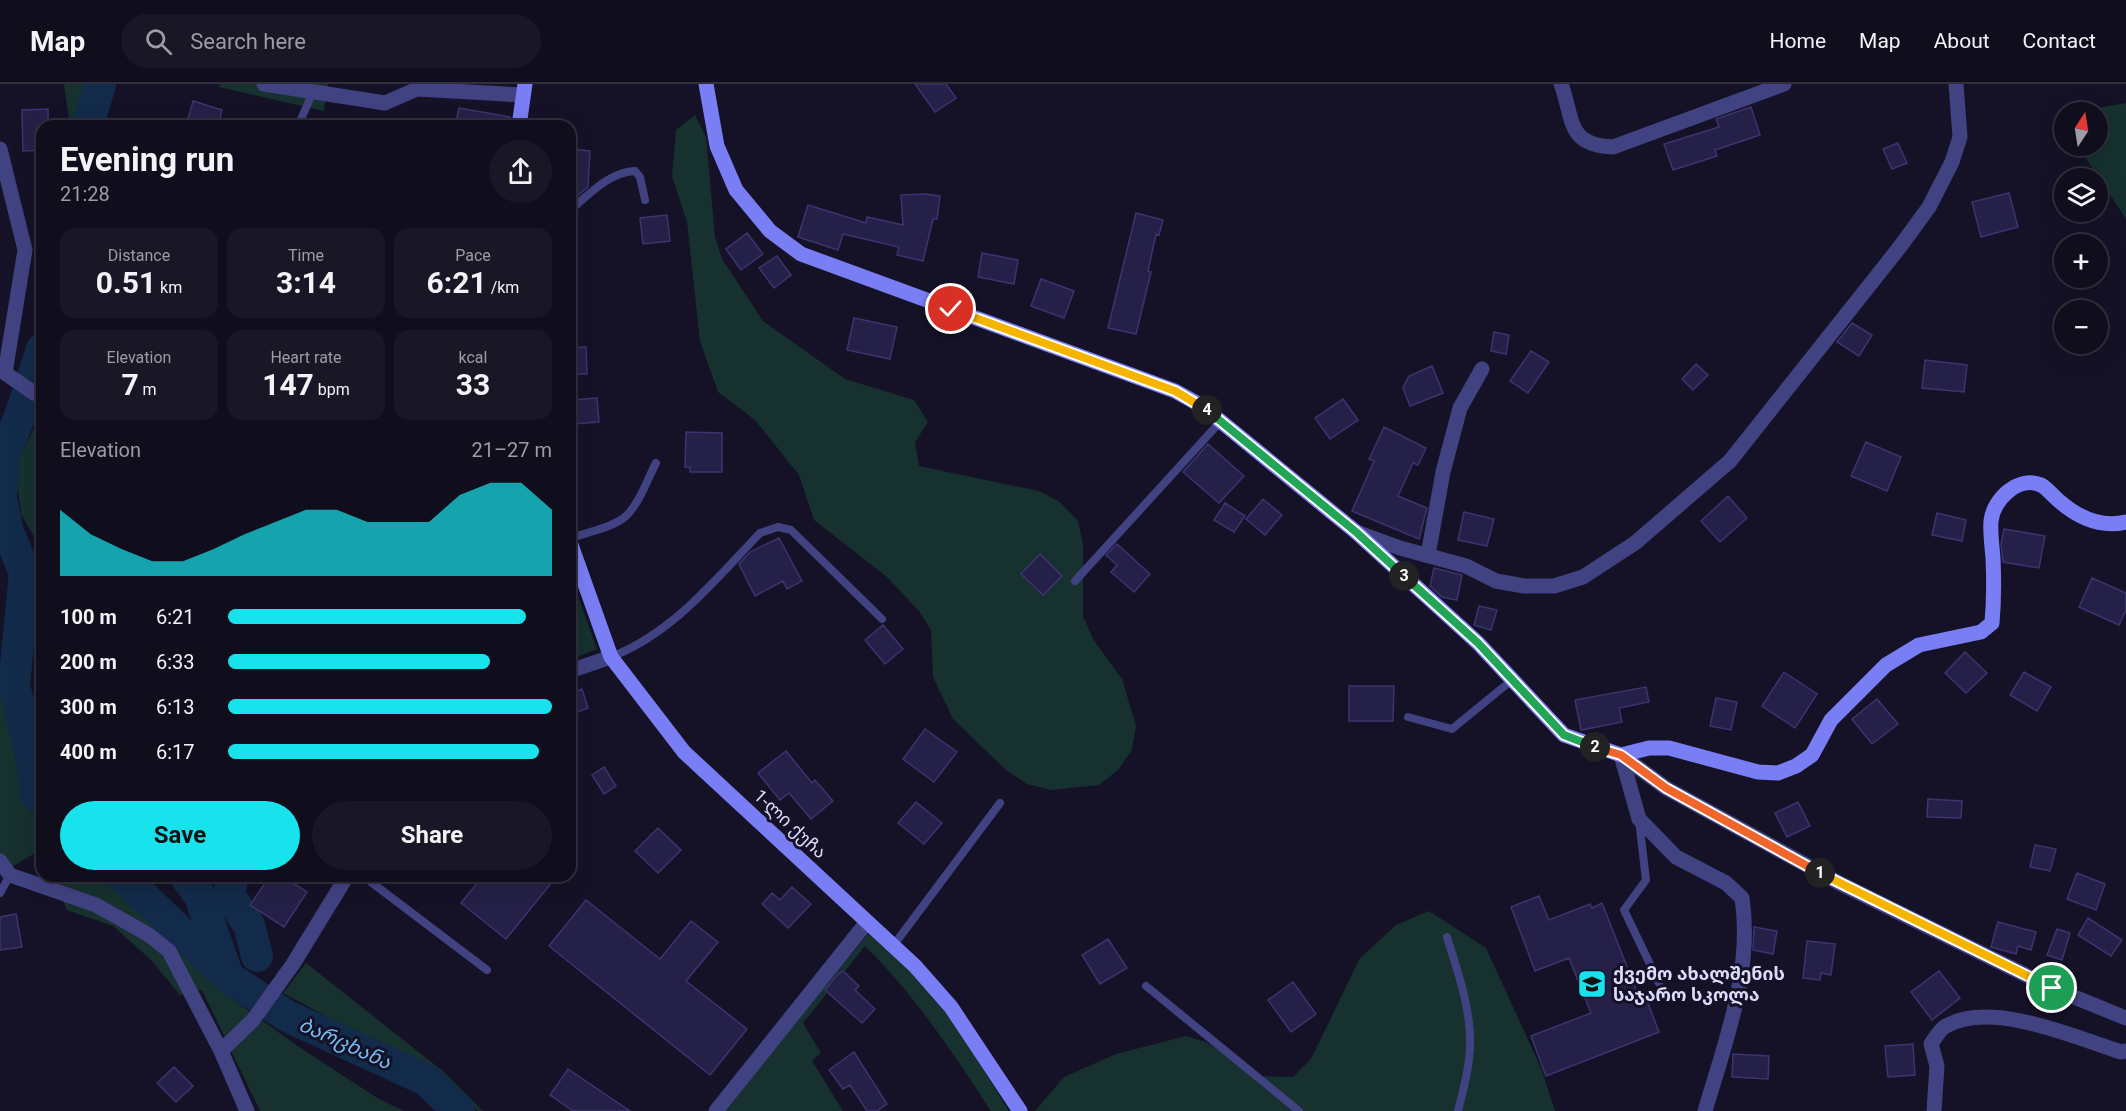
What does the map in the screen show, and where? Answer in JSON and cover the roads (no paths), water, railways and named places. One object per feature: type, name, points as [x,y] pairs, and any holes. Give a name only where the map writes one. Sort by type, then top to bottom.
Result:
[{"type":"street","points":[[264,84],[385,103],[417,89],[524,89],[520,120]]},
{"type":"street","points":[[706,84],[717,146],[736,190],[770,231],[801,254],[1175,391],[1202,406],[1356,532],[1478,643],[1564,735],[1587,745],[1621,755],[1666,788],[1839,884],[2052,988],[2126,1018]]},
{"type":"street","points":[[1561,84],[1571,125],[1586,142],[1598,147],[1613,147],[1785,84]]},
{"type":"street","points":[[1356,532],[1400,548],[1466,566],[1496,581],[1524,586],[1554,586],[1583,577],[1635,543],[1730,461],[1929,207],[1952,162],[1960,137],[1956,84]]},
{"type":"street","points":[[0,148],[26,249],[2,370],[36,393]]},
{"type":"street","points":[[1428,555],[1443,472],[1460,408],[1482,369]]},
{"type":"street","points":[[1621,755],[1649,748],[1669,748],[1758,772],[1778,773],[1796,766],[1812,755],[1831,720],[1886,665],[1918,645],[1981,632],[1992,623],[1995,591],[1991,520],[1997,503],[2011,489],[2027,483],[2041,485],[2071,512],[2090,521],[2126,522]]},
{"type":"street","name":"1-ლი ქუჩა","points":[[576,562],[611,657],[684,752],[915,966],[951,1007],[1020,1111]]},
{"type":"street","points":[[576,669],[611,657]]},
{"type":"street","points":[[1621,755],[1638,819],[1676,857],[1725,884],[1742,898],[1746,923],[1742,968],[1730,1025],[1705,1111]]},
{"type":"street","points":[[0,861],[10,875],[96,905],[149,935],[169,951],[221,1051],[247,1111]]},
{"type":"street","points":[[221,1051],[253,1020],[344,882]]},
{"type":"street","points":[[716,1111],[867,922]]},
{"type":"street","points":[[1934,1111],[1937,1066],[1931,1044],[1944,1027],[1971,1017],[2019,1019],[2121,1052],[2126,1051]]},
{"type":"lane","points":[[301,120],[313,92]]},
{"type":"lane","points":[[576,205],[611,178],[635,171],[640,177],[645,200]]},
{"type":"lane","points":[[1075,581],[1221,421]]},
{"type":"lane","points":[[576,545],[626,516],[633,508],[656,463]]},
{"type":"lane","points":[[611,657],[645,641],[680,615],[760,533],[778,527],[791,530],[882,619]]},
{"type":"lane","points":[[1408,717],[1452,729],[1512,680]]},
{"type":"lane","points":[[893,946],[1000,803]]},
{"type":"lane","points":[[1638,819],[1646,880],[1624,910],[1659,983]]},
{"type":"lane","points":[[0,893],[10,875]]},
{"type":"lane","points":[[371,882],[487,970]]},
{"type":"lane","points":[[1447,937],[1464,992],[1470,1038],[1467,1074],[1458,1111]]},
{"type":"lane","points":[[1146,986],[1299,1111]]},
{"type":"waterway","name":"ბარცხანა","points":[[90,120],[100,84]]},
{"type":"waterway","name":"ბარცხანა","points":[[36,368],[21,414],[4,454],[1,498],[8,532],[25,573],[14,685],[34,768],[36,794]]},
{"type":"waterway","name":"ბარცხანა","points":[[128,882],[228,977],[287,1016],[426,1080],[459,1111]]},
{"type":"waterway","name":"ბარცხანა","points":[[190,882],[200,896],[226,971]]},
{"type":"waterway","name":"ბარცხანა","points":[[232,882],[229,895],[249,925],[257,956]]},
{"type":"place","name":"ქვემო ახალშენის საჯარო სკოლა","points":[[1592,984]]}]
